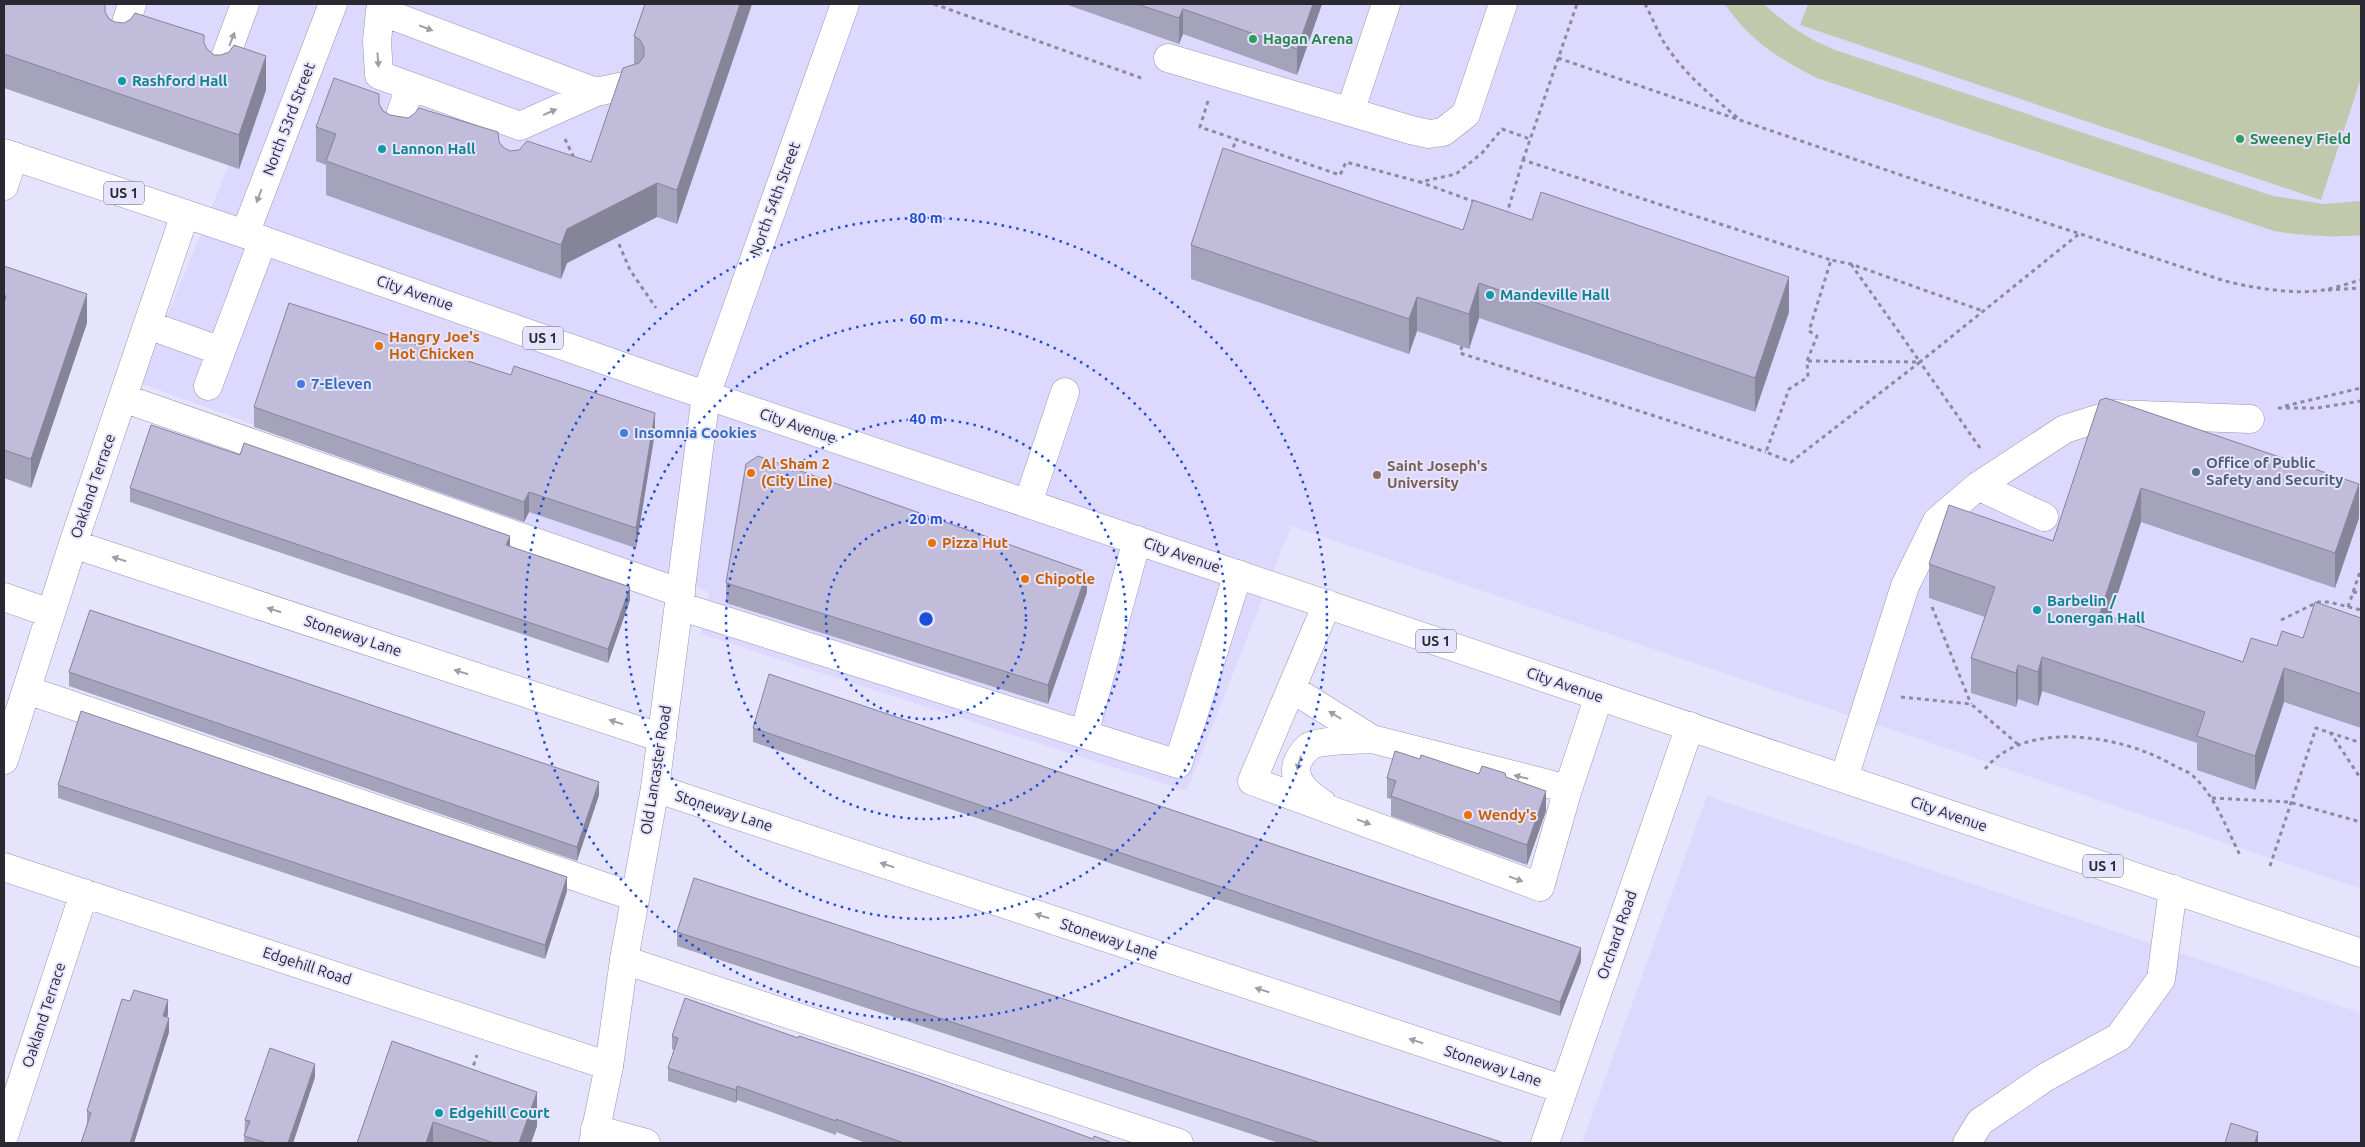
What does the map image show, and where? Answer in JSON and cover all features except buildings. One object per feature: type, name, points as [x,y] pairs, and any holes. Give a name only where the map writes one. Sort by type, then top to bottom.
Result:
[{"type":"main road","points":[[120,42],[132,4]]},
{"type":"main road","points":[[219,74],[246,4]]},
{"type":"main road","name":"North 53rd Street","points":[[208,386],[221,351],[254,237],[334,4]]},
{"type":"main road","name":"North 54th Street","points":[[706,395],[845,4]]},
{"type":"main road","points":[[1350,112],[1386,4]]},
{"type":"main road","points":[[1168,58],[1429,134],[1443,132],[1466,114],[1503,4]]},
{"type":"main road","points":[[596,92],[380,11],[377,41],[379,75],[520,126],[596,92],[628,86]]},
{"type":"main road","points":[[404,137],[394,134],[410,86]]},
{"type":"main road","points":[[516,153],[520,126]]},
{"type":"main road","points":[[4,186],[9,155]]},
{"type":"main road","name":"City Avenue","points":[[9,155],[254,237],[706,395],[2361,953]]},
{"type":"main road","name":"Oakland Terrace","points":[[4,760],[50,613],[185,214]]},
{"type":"main road","points":[[148,325],[221,351]]},
{"type":"main road","points":[[1028,504],[1065,392]]},
{"type":"main road","name":"Old Lancaster Road","points":[[594,1136],[609,1066],[624,960],[655,788],[706,395]]},
{"type":"main road","points":[[123,398],[680,599],[1178,764],[1238,574]]},
{"type":"main road","points":[[1844,778],[1905,586],[1937,521],[1988,479],[2065,429],[2113,414],[2250,419]]},
{"type":"main road","points":[[1988,479],[2044,517]]},
{"type":"main road","points":[[1084,734],[1137,540]]},
{"type":"main road","name":"Stoneway Lane","points":[[73,544],[662,738]]},
{"type":"main road","points":[[4,597],[50,613]]},
{"type":"main road","points":[[1327,604],[1252,781],[1540,887],[1568,789],[1598,696]]},
{"type":"main road","points":[[1292,689],[1372,738],[1568,789]]},
{"type":"main road","points":[[27,690],[635,897]]},
{"type":"main road","name":"Orchard Road","points":[[1545,1143],[1562,1089],[1690,726]]},
{"type":"main road","points":[[1335,812],[1308,794],[1297,779],[1296,766],[1302,754],[1311,745],[1372,738]]},
{"type":"main road","name":"Stoneway Lane","points":[[655,788],[1562,1089]]},
{"type":"main road","name":"Edgehill Road","points":[[4,866],[609,1066]]},
{"type":"main road","points":[[1967,1143],[1980,1122],[2046,1077],[2119,1037],[2161,979],[2173,889]]},
{"type":"main road","name":"Oakland Terrace","points":[[4,1136],[84,893]]},
{"type":"main road","points":[[624,960],[1179,1143]]},
{"type":"main road","points":[[594,1136],[646,1143]]},
{"type":"path","points":[[934,4],[1151,82]]},
{"type":"path","points":[[1498,210],[1507,213],[1530,139],[1577,4]]},
{"type":"path","points":[[1645,4],[1663,40],[1690,74],[1705,91],[1740,120]]},
{"type":"path","points":[[1558,58],[2079,234],[2225,281],[2262,290],[2361,288]]},
{"type":"path","points":[[1199,97],[1208,100],[1200,127],[1340,175],[1346,162],[1420,182],[1481,204]]},
{"type":"path","points":[[551,112],[578,165]]},
{"type":"path","points":[[1420,182],[1456,174],[1482,153],[1502,129],[1530,139]]},
{"type":"path","points":[[1228,162],[1236,139]]},
{"type":"path","points":[[1523,160],[1831,260],[1850,264],[1983,311]]},
{"type":"path","points":[[1462,346],[1460,353],[1766,452],[1791,462],[1920,362],[2079,234]]},
{"type":"path","points":[[619,244],[630,270],[656,308]]},
{"type":"path","points":[[1766,452],[1789,389],[1808,377],[1807,361],[1817,336],[1809,331],[1831,260]]},
{"type":"path","points":[[1850,264],[1920,362],[1988,479]]},
{"type":"path","points":[[2323,290],[2361,280]]},
{"type":"path","points":[[1807,361],[1920,362]]},
{"type":"path","points":[[2250,419],[2280,407],[2361,388]]},
{"type":"path","points":[[2280,407],[2317,408],[2361,401]]},
{"type":"path","points":[[1915,566],[1970,704],[2020,746]]},
{"type":"path","points":[[2348,607],[2361,569]]},
{"type":"path","points":[[2354,592],[2361,593]]},
{"type":"path","points":[[2281,620],[2318,602],[2329,602],[2361,610]]},
{"type":"path","points":[[1892,696],[1970,704]]},
{"type":"path","points":[[2270,866],[2289,802],[2316,728],[2361,742]]},
{"type":"path","points":[[2330,732],[2361,779]]},
{"type":"path","points":[[1985,770],[1994,758],[2020,746],[2058,736],[2103,740],[2160,757],[2192,774],[2212,798],[2240,855]]},
{"type":"path","points":[[2212,798],[2289,802],[2361,822]]},
{"type":"path","points":[[470,1076],[478,1052]]},
{"type":"shaded area","name":"Saint Joseph's University","points":[[4,4],[2361,4],[2361,889],[1291,526],[1187,791],[701,634],[709,592],[140,383],[230,162]]},
{"type":"shaded area","points":[[1707,796],[2361,1013],[2361,1143],[1582,1143]]},
{"type":"green space","points":[[1725,4],[1764,4],[1797,30],[1835,50],[2273,196],[2324,204],[2361,201],[2361,235],[2318,236],[2274,231],[1817,78],[1790,64],[1754,38]]},
{"type":"green space","name":"Sweeney Field","points":[[1808,4],[2361,4],[2361,78],[2321,200],[1800,25]]},
{"type":"place","name":"Hagan Arena","points":[[1253,39]]},
{"type":"place","name":"Rashford Hall","points":[[122,81]]},
{"type":"place","name":"Sweeney Field","points":[[2240,139]]},
{"type":"place","name":"Lannon Hall","points":[[382,149]]},
{"type":"place","name":"Mandeville Hall","points":[[1490,295]]},
{"type":"place","name":"Hangry Joe's Hot Chicken","points":[[379,346]]},
{"type":"place","name":"7-Eleven","points":[[301,384]]},
{"type":"place","name":"Insomnia Cookies","points":[[624,433]]},
{"type":"place","name":"Office of Public Safety and Security","points":[[2196,472]]},
{"type":"place","name":"Al Sham 2 (City Line)","points":[[751,473]]},
{"type":"place","name":"Saint Joseph's University","points":[[1377,475]]},
{"type":"place","name":"Pizza Hut","points":[[932,543]]},
{"type":"place","name":"Chipotle","points":[[1025,579]]},
{"type":"place","name":"Barbelin / Lonergan Hall","points":[[2037,610]]},
{"type":"place","name":"Wendy's","points":[[1468,815]]},
{"type":"place","name":"Edgehill Court","points":[[439,1113]]}]
